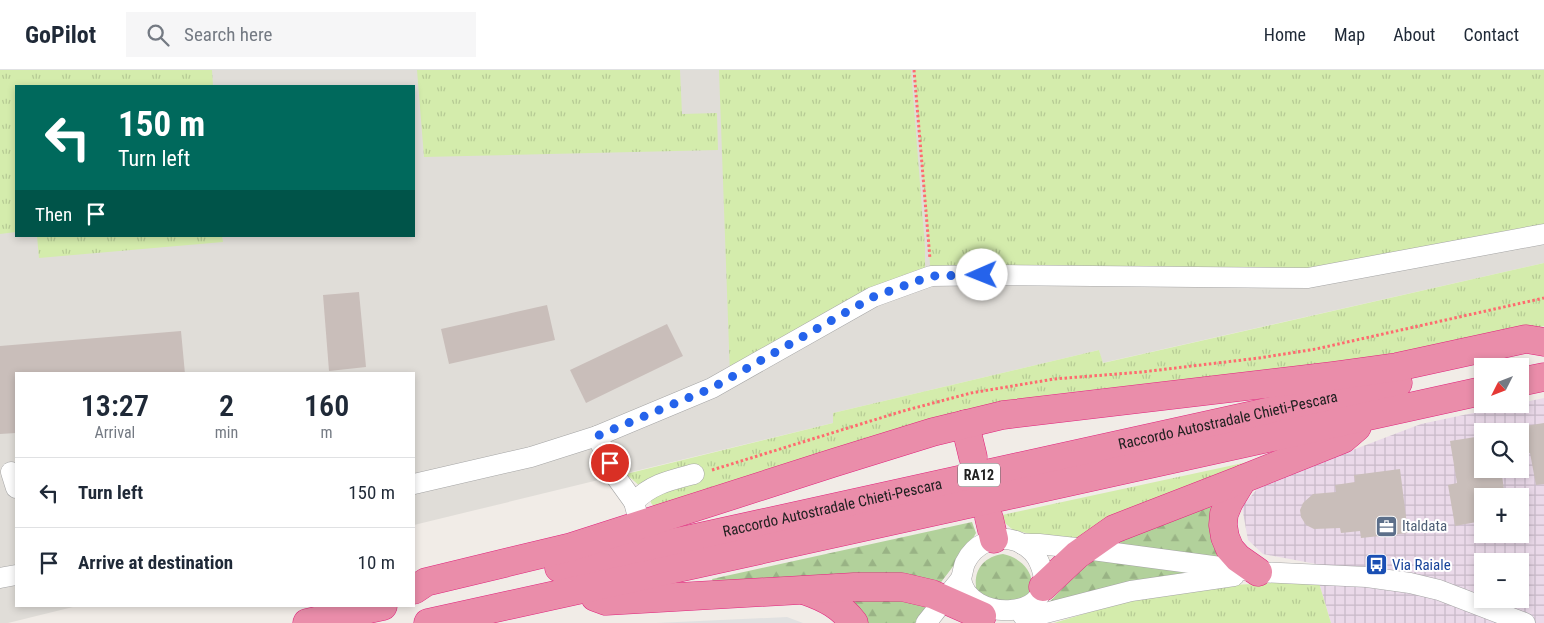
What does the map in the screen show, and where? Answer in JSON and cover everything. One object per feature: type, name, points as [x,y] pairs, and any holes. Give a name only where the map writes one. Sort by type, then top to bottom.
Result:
[{"type":"highway","points":[[415,589],[426,582],[571,547],[637,513],[833,463],[1003,414],[1333,376],[1397,366],[1526,339],[1544,342]]},
{"type":"highway","name":"Raccordo Autostradale Chieti-Pescara","points":[[415,600],[1544,351]]},
{"type":"highway","points":[[1529,380],[1544,377]]},
{"type":"highway","name":"Raccordo Autostradale Chieti-Pescara","points":[[428,623],[1474,393]]},
{"type":"highway","points":[[1043,586],[1085,549],[1114,529],[1243,480],[1343,439],[1370,417]]},
{"type":"highway","points":[[965,424],[973,457]]},
{"type":"highway","points":[[1243,480],[1224,514],[1224,531],[1230,549],[1238,558],[1258,572]]},
{"type":"highway","points":[[577,591],[606,600],[854,587],[902,588],[932,594],[944,600],[1006,619]]},
{"type":"highway","points":[[802,590],[820,595],[833,602],[854,623]]},
{"type":"highway","points":[[307,623],[379,607]]},
{"type":"street","points":[[415,484],[531,457],[597,436],[712,388],[873,297],[931,276],[1308,278],[1544,234]]},
{"type":"street","points":[[597,436],[616,476],[637,513]]},
{"type":"street","points":[[637,513],[643,492],[662,482],[694,474]]},
{"type":"street","points":[[1258,572],[1131,591],[1034,616],[1006,619],[969,604],[964,596],[961,578],[964,565],[971,553],[981,544],[992,529],[1004,539],[1022,544],[1085,549],[1258,572],[1367,577],[1410,582],[1439,590],[1525,623]]},
{"type":"street","points":[[1006,619],[1033,609],[1040,598],[1043,586],[1040,562],[1022,544]]},
{"type":"street","points":[[0,578],[15,575]]},
{"type":"street","points":[[926,623],[961,578]]},
{"type":"path","points":[[914,70],[931,276]]},
{"type":"shaded area","points":[[0,70],[1544,70],[1544,263],[1102,363],[1099,350],[833,413],[833,423],[415,525],[415,372],[15,372],[15,607],[73,607],[8,623],[0,623]]},
{"type":"shaded area","points":[[1544,398],[1544,623],[1331,623],[1319,583],[1316,564],[1263,554],[1248,540],[1242,507],[1257,489],[1308,467],[1421,424],[1474,413],[1529,413],[1529,401]]},
{"type":"shaded area","points":[[787,617],[803,623],[656,623]]},
{"type":"green space","points":[[0,70],[212,70],[213,85],[15,85],[15,232],[0,234]]},
{"type":"green space","points":[[417,70],[680,70],[682,114],[717,113],[718,150],[424,157]]},
{"type":"green space","points":[[719,70],[911,70],[925,247],[925,268],[730,375]]},
{"type":"green space","points":[[914,70],[1544,70],[1544,234],[1308,278],[931,276]]},
{"type":"green space","points":[[37,237],[222,237],[223,242],[39,258]]},
{"type":"green space","points":[[1544,263],[1544,326],[1432,351],[1048,395],[999,403],[657,510],[651,503],[650,495],[626,474],[833,423],[833,413],[1099,350],[1103,363]]},
{"type":"green space","points":[[1280,455],[1084,539],[1031,534],[1013,530],[1005,523],[1002,515]]},
{"type":"green space","points":[[1223,496],[1229,560],[1106,543]]},
{"type":"green space","points":[[972,522],[976,533],[939,585],[714,584],[712,579]]},
{"type":"green space","points":[[1003,554],[1016,559],[1022,564],[1027,569],[1032,582],[1027,596],[1016,608],[977,593],[976,578],[980,567],[989,558]]},
{"type":"green space","points":[[1090,559],[1200,572],[1044,608]]},
{"type":"green space","points":[[1273,583],[1319,583],[1331,623],[1054,623],[1129,601],[1169,592]]},
{"type":"green space","points":[[834,594],[930,602],[915,623],[859,623]]},
{"type":"building","points":[[359,292],[366,367],[329,371],[323,295]]},
{"type":"building","points":[[547,305],[555,340],[449,364],[441,329]]},
{"type":"building","points":[[667,324],[683,356],[586,403],[570,370]]},
{"type":"building","points":[[181,331],[185,372],[15,372],[15,433],[0,434],[0,346]]},
{"type":"building","points":[[1544,423],[1544,484],[1536,485],[1529,453],[1529,425]]},
{"type":"building","points":[[1474,437],[1474,478],[1502,478],[1504,488],[1474,488],[1474,522],[1455,526],[1448,485],[1457,483],[1450,441]]},
{"type":"building","points":[[1400,469],[1408,533],[1361,538],[1360,531],[1341,533],[1340,528],[1314,529],[1306,525],[1301,517],[1300,510],[1303,503],[1313,494],[1336,492],[1335,485],[1355,482],[1354,475]]},
{"type":"place","name":"Italdata","points":[[1386,526]]},
{"type":"place","name":"Via Raiale","points":[[1376,565]]},
{"type":"route","points":[[610,463],[597,436],[712,388],[873,297],[931,276],[982,275]]}]
